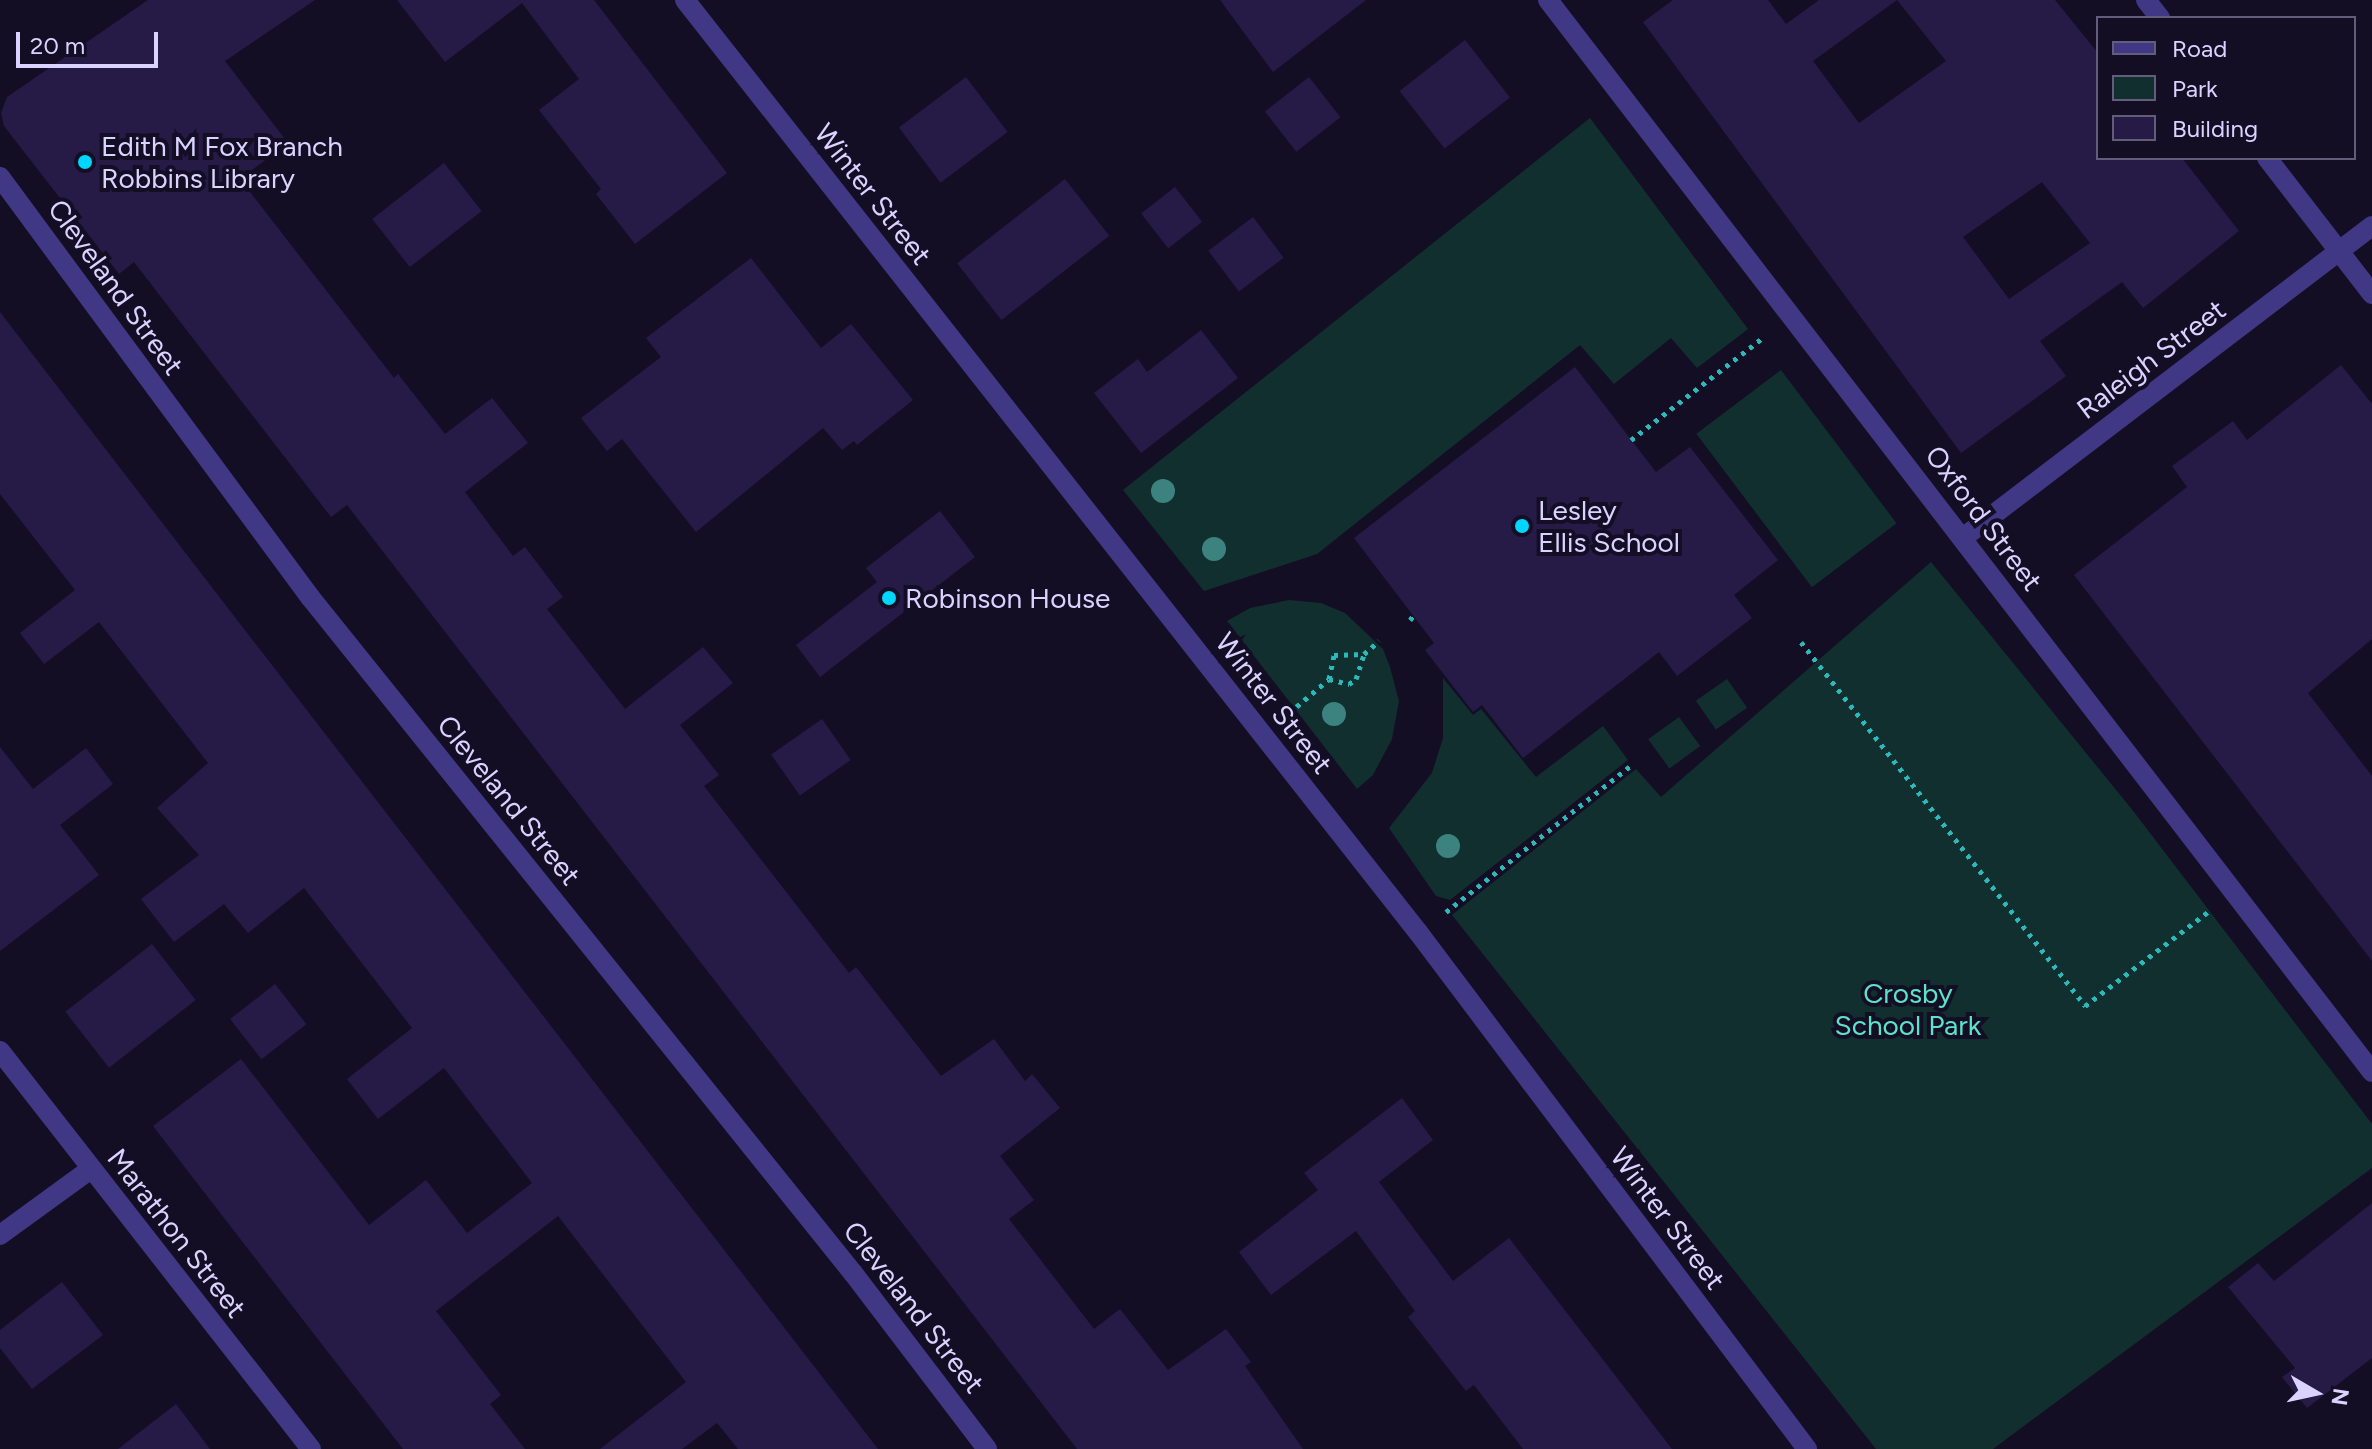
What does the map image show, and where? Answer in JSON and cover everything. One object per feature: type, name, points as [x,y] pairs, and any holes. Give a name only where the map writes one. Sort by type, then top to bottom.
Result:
[{"type":"street","name":"Winter Street","points":[[685,0],[1418,932],[1807,1449]]},
{"type":"street","name":"Oxford Street","points":[[1548,0],[1964,537],[2372,1072]]},
{"type":"street","points":[[2146,0],[2158,16]]},
{"type":"street","points":[[2269,160],[2372,294]]},
{"type":"street","name":"Cleveland Street","points":[[0,177],[310,597],[844,1261],[987,1449]]},
{"type":"street","name":"Raleigh Street","points":[[1964,537],[2372,226]]},
{"type":"street","name":"Marathon Street","points":[[0,1051],[311,1449]]},
{"type":"street","points":[[0,1235],[91,1169]]},
{"type":"path","points":[[1631,440],[1771,331]]},
{"type":"path","points":[[1329,679],[1349,684],[1356,679],[1364,654],[1379,641]]},
{"type":"path","points":[[1801,642],[2085,1006],[2234,892]]},
{"type":"path","points":[[1289,714],[1329,679],[1334,655],[1364,654]]},
{"type":"path","points":[[1445,913],[1633,764]]},
{"type":"green space","points":[[1590,118],[1748,329],[1697,368],[1671,338],[1614,384],[1580,345],[1317,554],[1204,591],[1123,490]]},
{"type":"green space","points":[[1781,370],[1897,523],[1812,587],[1696,434]]},
{"type":"green space","name":"Crosby School Park","points":[[1931,562],[2134,812],[2372,1124],[2372,1168],[1993,1449],[1876,1449],[1452,915],[1636,769],[1661,797]]},
{"type":"green space","points":[[1289,600],[1321,603],[1345,613],[1383,649],[1390,667],[1399,701],[1392,739],[1373,775],[1357,789],[1227,621],[1250,608]]},
{"type":"green space","points":[[1443,678],[1473,715],[1481,709],[1536,777],[1603,726],[1628,760],[1450,900],[1436,896],[1389,828],[1432,773],[1443,738]]},
{"type":"green space","points":[[1727,679],[1747,708],[1716,729],[1696,701]]},
{"type":"green space","points":[[1679,717],[1700,746],[1669,768],[1648,739]]},
{"type":"building","points":[[148,0],[315,0],[225,61],[288,143],[240,179],[394,378],[398,374],[445,434],[492,398],[528,443],[465,492],[513,556],[525,547],[563,597],[547,609],[625,709],[703,647],[733,683],[680,725],[719,775],[704,786],[849,973],[856,967],[941,1076],[994,1039],[1025,1081],[1032,1074],[1060,1108],[1000,1156],[1034,1200],[1009,1219],[1094,1329],[1120,1309],[1168,1370],[1226,1329],[1251,1362],[1245,1366],[1303,1449],[1077,1449],[347,505],[331,517],[134,262],[119,274],[4,126],[1,113],[7,97]]},
{"type":"building","points":[[397,0],[594,0],[727,173],[635,244],[596,194],[601,189],[539,110],[579,79],[522,3],[445,62]]},
{"type":"building","points":[[1220,0],[1366,0],[1273,72]]},
{"type":"building","points":[[1673,0],[1768,0],[1786,24],[1819,0],[1897,0],[2055,0],[2096,51],[2096,160],[2184,160],[2239,231],[2143,308],[2122,282],[2040,341],[2066,376],[1961,453],[1643,22]],"holes":[[[1897,0],[1946,61],[1859,123],[1813,61]],[[2042,182],[2090,243],[2009,299],[1963,237]]]},
{"type":"building","points":[[1465,40],[1510,98],[1445,149],[1400,91]]},
{"type":"building","points":[[966,77],[1008,132],[940,183],[899,128]]},
{"type":"building","points":[[1309,77],[1340,117],[1296,152],[1265,111]]},
{"type":"building","points":[[444,163],[482,211],[410,267],[372,219]]},
{"type":"building","points":[[1065,179],[1109,236],[1001,320],[957,263]]},
{"type":"building","points":[[1175,187],[1202,222],[1168,248],[1141,213]]},
{"type":"building","points":[[1253,217],[1284,258],[1239,291],[1208,251]]},
{"type":"building","points":[[751,258],[821,348],[851,324],[913,400],[857,445],[854,441],[842,450],[823,428],[696,532],[622,439],[607,451],[581,418],[661,357],[646,338]]},
{"type":"building","points":[[0,312],[878,1449],[738,1449],[717,1423],[682,1449],[600,1449],[686,1382],[558,1216],[436,1311],[501,1395],[490,1404],[525,1449],[403,1449],[197,1183],[153,1126],[241,1059],[369,1225],[426,1180],[467,1233],[532,1183],[444,1068],[378,1119],[347,1079],[412,1028],[304,888],[248,933],[224,904],[174,942],[141,899],[199,855],[157,808],[208,763],[99,622],[44,664],[20,633],[75,590],[0,494]]},
{"type":"building","points":[[1201,330],[1238,378],[1141,453],[1094,393],[1138,359],[1147,372]]},
{"type":"building","points":[[2341,365],[2372,404],[2372,639],[2308,693],[2372,776],[2372,961],[2074,575],[2187,487],[2172,466],[2233,421],[2247,440]]},
{"type":"building","points":[[1575,367],[1656,472],[1690,447],[1778,560],[1734,595],[1752,618],[1677,676],[1659,652],[1523,758],[1482,705],[1473,712],[1425,650],[1434,643],[1354,538]]},
{"type":"building","name":"Robinson House","points":[[940,511],[975,557],[820,677],[796,645],[877,582],[866,568]]},
{"type":"building","points":[[822,719],[851,760],[800,796],[771,755]]},
{"type":"building","points":[[0,747],[33,789],[86,748],[113,784],[60,825],[99,875],[0,951]]},
{"type":"building","points":[[152,944],[196,1000],[109,1068],[65,1012]]},
{"type":"building","points":[[275,984],[306,1024],[261,1059],[230,1019]]},
{"type":"building","points":[[1402,1098],[1433,1140],[1379,1182],[1453,1281],[1509,1238],[1672,1449],[1523,1449],[1474,1385],[1466,1391],[1408,1317],[1415,1311],[1356,1231],[1271,1295],[1239,1252],[1318,1190],[1304,1173]]},
{"type":"building","points":[[2372,1203],[2372,1358],[2307,1408],[2282,1377],[2295,1368],[2228,1287],[2258,1263],[2274,1281]]},
{"type":"building","points":[[62,1282],[103,1335],[32,1389],[0,1348],[0,1330]]},
{"type":"building","points":[[176,1404],[210,1449],[118,1449]]},
{"type":"place","name":"Edith M Fox Branch Robbins Library","points":[[85,162]]},
{"type":"place","name":"Lesley Ellis School","points":[[1522,526]]},
{"type":"place","name":"Robinson House","points":[[889,598]]}]
